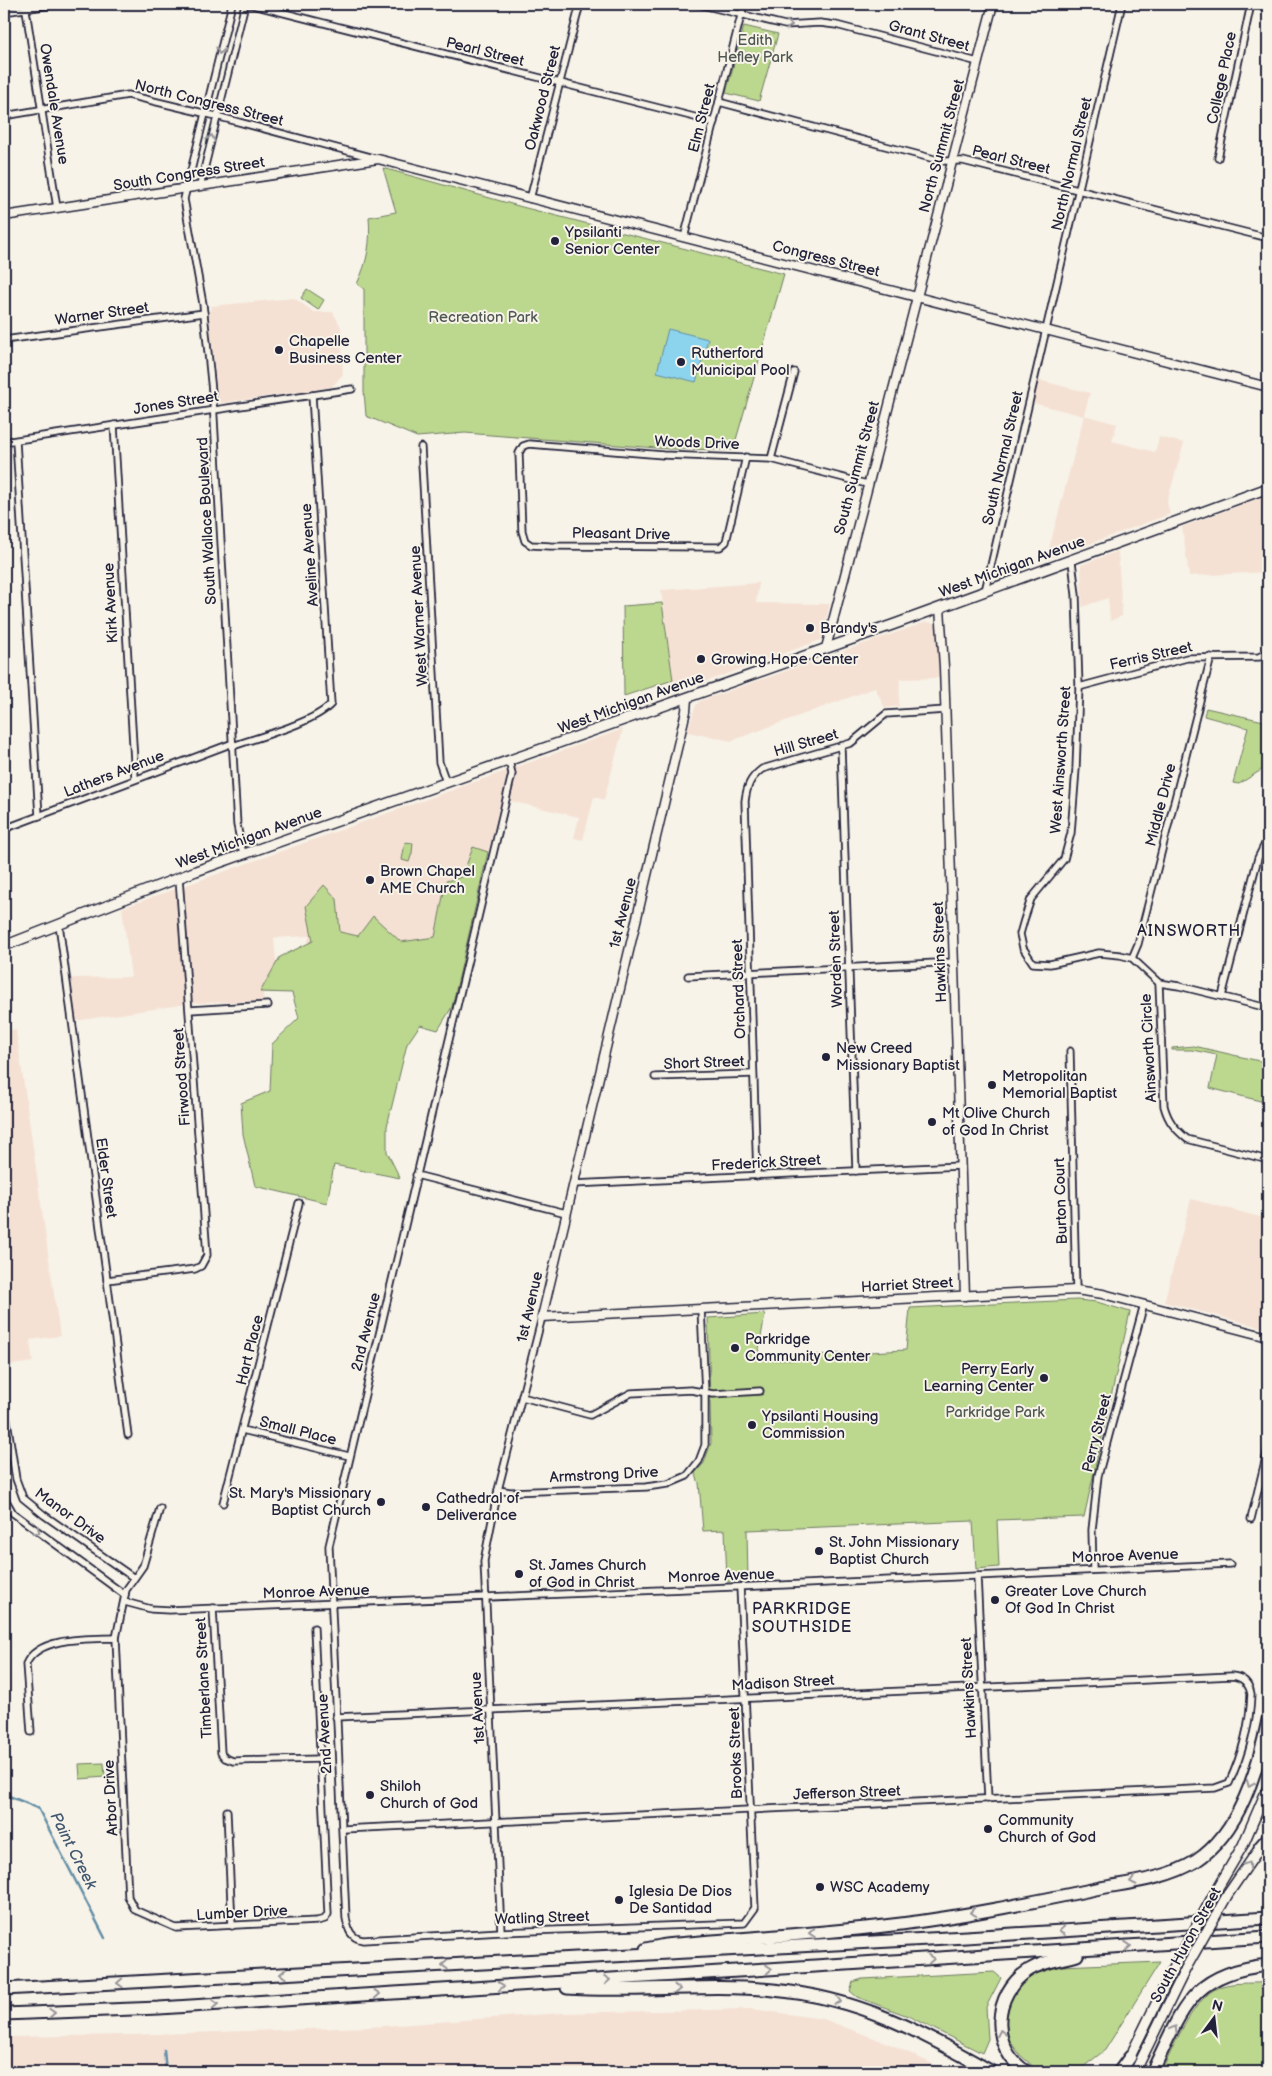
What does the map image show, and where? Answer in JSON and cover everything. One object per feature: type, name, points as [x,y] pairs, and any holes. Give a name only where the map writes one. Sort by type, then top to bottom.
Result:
[{"type":"highway","points":[[611,1956],[664,1945],[828,1932],[940,1918],[1048,1899],[1182,1869],[1206,1853],[1218,1841],[1230,1824],[1253,1777],[1268,1720]]},
{"type":"highway","points":[[1260,1847],[1268,1837]]},
{"type":"highway","points":[[4,1989],[1268,1918]]},
{"type":"highway","points":[[4,2014],[159,2008],[1268,1937]]},
{"type":"highway","points":[[1027,2072],[1011,2058],[1000,2033],[1001,2008],[1007,1993],[1021,1976],[1041,1964],[1100,1949]]},
{"type":"highway","points":[[1152,2072],[1184,2009],[1199,1990],[1210,1981],[1234,1970],[1268,1965]]},
{"type":"highway","points":[[523,1985],[595,1990],[749,1988],[821,1997],[848,2003],[897,2021],[992,2072]]},
{"type":"highway","points":[[1119,2072],[1130,2057]]},
{"type":"main road","name":"West Michigan Avenue","points":[[4,946],[243,854],[940,608],[1268,488]]},
{"type":"main road","name":"South Huron Street","points":[[1123,2072],[1173,1969],[1242,1845],[1268,1787]]},
{"type":"main road","name":"South Huron Street","points":[[1135,2072],[1186,1968],[1228,1894],[1260,1847]]},
{"type":"street","points":[[4,12],[25,6],[57,4]]},
{"type":"street","name":"South Wallace Boulevard","points":[[232,4],[184,198],[204,313],[213,410],[237,825],[243,854]]},
{"type":"street","points":[[200,186],[245,4]]},
{"type":"street","name":"Pearl Street","points":[[249,4],[714,122]]},
{"type":"street","name":"Oakwood Street","points":[[530,199],[580,4]]},
{"type":"street","name":"Grant Street","points":[[698,4],[785,25],[820,23],[836,25],[978,62]]},
{"type":"street","name":"Elm Street","points":[[684,238],[744,4]]},
{"type":"street","name":"North Summit Street","points":[[917,296],[993,4]]},
{"type":"street","name":"North Normal Street","points":[[1045,330],[1122,4]]},
{"type":"street","name":"College Place","points":[[1218,158],[1251,4]]},
{"type":"street","name":"Owendale Avenue","points":[[25,6],[57,208]]},
{"type":"street","name":"North Congress Street","points":[[4,116],[128,95],[378,159]]},
{"type":"street","name":"Pearl Street","points":[[719,102],[942,161],[963,161],[1268,238]]},
{"type":"street","name":"Congress Street","points":[[378,159],[1268,387]]},
{"type":"street","name":"South Congress Street","points":[[4,216],[378,159]]},
{"type":"street","name":"South Summit Street","points":[[826,648],[917,296]]},
{"type":"street","name":"Warner Street","points":[[4,340],[204,313]]},
{"type":"street","name":"South Normal Street","points":[[985,591],[1045,330]]},
{"type":"street","points":[[771,459],[794,372]]},
{"type":"street","name":"Jones Street","points":[[4,442],[352,389]]},
{"type":"street","name":"Aveline Avenue","points":[[312,395],[332,696],[331,704],[325,711]]},
{"type":"street","name":"Kirk Avenue","points":[[114,425],[135,778]]},
{"type":"street","points":[[16,441],[39,816]]},
{"type":"street","name":"Woods Drive","points":[[523,446],[530,444],[663,455],[771,459],[867,484]]},
{"type":"street","name":"Pleasant Drive","points":[[523,446],[519,453],[522,531],[524,541],[531,545],[720,547],[726,542],[746,457]]},
{"type":"street","name":"West Warner Avenue","points":[[421,448],[440,762],[446,782]]},
{"type":"street","name":"West Ainsworth Street","points":[[1072,560],[1076,595],[1079,687],[1071,834],[1064,859],[1031,899],[1020,934],[1023,948],[1034,962],[1050,964],[1099,953],[1110,953],[1132,958]]},
{"type":"street","name":"Hawkins Street","points":[[940,608],[946,710],[965,1296]]},
{"type":"street","points":[[1259,658],[1268,652]]},
{"type":"street","name":"Middle Drive","points":[[1132,958],[1138,944],[1211,657]]},
{"type":"street","name":"Ferris Street","points":[[1079,687],[1154,665],[1187,658],[1259,658],[1268,660]]},
{"type":"street","name":"1st Avenue","points":[[501,1932],[484,1561],[498,1490],[542,1317],[686,711],[687,698]]},
{"type":"street","name":"Hill Street","points":[[745,801],[747,786],[752,776],[762,769],[851,743],[886,714],[946,710]]},
{"type":"street","name":"Lathers Avenue","points":[[4,829],[135,778],[290,726],[325,711]]},
{"type":"street","name":"Worden Street","points":[[841,746],[856,1170]]},
{"type":"street","name":"2nd Avenue","points":[[346,1918],[329,1546],[512,774],[509,760]]},
{"type":"street","name":"Orchard Street","points":[[745,801],[757,1176]]},
{"type":"street","points":[[1222,996],[1258,858],[1268,838]]},
{"type":"street","name":"Firwood Street","points":[[107,1280],[195,1269],[204,1261],[207,1246],[179,878]]},
{"type":"street","name":"Elder Street","points":[[59,924],[128,1435]]},
{"type":"street","name":"Ainsworth Circle","points":[[1132,958],[1159,984],[1222,996],[1268,1008]]},
{"type":"street","points":[[688,976],[954,962]]},
{"type":"street","name":"Ainsworth Circle","points":[[1159,984],[1164,1106],[1167,1119],[1177,1131],[1188,1139],[1268,1160]]},
{"type":"street","points":[[190,1010],[268,1005]]},
{"type":"street","name":"Burton Court","points":[[1070,1051],[1076,1290]]},
{"type":"street","name":"Short Street","points":[[656,1077],[753,1074]]},
{"type":"street","name":"Frederick Street","points":[[573,1184],[960,1166]]},
{"type":"street","points":[[416,1175],[566,1213]]},
{"type":"street","name":"Hart Place","points":[[223,1503],[299,1203]]},
{"type":"street","name":"Harriet Street","points":[[542,1317],[1076,1290],[1103,1294],[1144,1304],[1268,1337]]},
{"type":"street","name":"Perry Street","points":[[1093,1570],[1092,1530],[1098,1476],[1144,1304]]},
{"type":"street","name":"Armstrong Drive","points":[[498,1490],[510,1492],[646,1487],[668,1484],[687,1476],[699,1461],[705,1445],[705,1393],[701,1309]]},
{"type":"street","points":[[522,1397],[590,1415],[631,1393],[691,1390],[705,1393],[760,1391]]},
{"type":"street","name":"Manor Drive","points":[[4,1400],[16,1479],[23,1498],[44,1515],[134,1578]]},
{"type":"street","name":"Small Place","points":[[242,1430],[349,1456]]},
{"type":"street","points":[[1252,1519],[1268,1449]]},
{"type":"street","name":"Manor Drive","points":[[4,1497],[13,1513],[125,1594]]},
{"type":"street","points":[[125,1594],[143,1566],[160,1508]]},
{"type":"street","name":"Monroe Avenue","points":[[213,1608],[486,1598],[1230,1564]]},
{"type":"street","name":"Hawkins Street","points":[[977,1576],[988,1799]]},
{"type":"street","name":"Brooks Street","points":[[740,1587],[755,1908],[750,1917]]},
{"type":"street","name":"Arbor Drive","points":[[125,1594],[125,1602],[116,1638],[128,1897],[135,1910],[176,1928]]},
{"type":"street","points":[[125,1602],[152,1609],[213,1608]]},
{"type":"street","name":"Timberlane Street","points":[[213,1608],[221,1751],[225,1758],[241,1762],[321,1759]]},
{"type":"street","points":[[314,1628],[321,1759]]},
{"type":"street","points":[[31,1732],[26,1664],[30,1656],[40,1649],[71,1638],[116,1638]]},
{"type":"street","name":"Madison Street","points":[[336,1716],[1232,1676]]},
{"type":"street","name":"Jefferson Street","points":[[343,1829],[1224,1787],[1229,1784],[1243,1746],[1251,1704],[1249,1686],[1239,1677],[1232,1676]]},
{"type":"street","name":"Lumber Drive","points":[[176,1928],[309,1922],[325,1919],[329,1906],[321,1759]]},
{"type":"street","points":[[227,1811],[232,1926]]},
{"type":"street","name":"Watling Street","points":[[346,1918],[349,1931],[356,1939],[362,1940],[501,1932],[744,1923],[750,1917]]},
{"type":"shaded area","points":[[294,298],[314,312],[333,312],[341,327],[343,374],[332,387],[222,403],[218,401],[209,315],[211,306]]},
{"type":"shaded area","points":[[1038,380],[1090,393],[1084,415],[1117,424],[1112,441],[1155,452],[1159,437],[1184,443],[1167,502],[1170,514],[1046,560],[1084,416],[1033,403]]},
{"type":"shaded area","points":[[1268,495],[1268,572],[1189,576],[1182,527]]},
{"type":"shaded area","points":[[1118,551],[1122,616],[1110,621],[1108,598],[1082,607],[1081,565]]},
{"type":"shaded area","points":[[759,583],[756,603],[830,604],[821,640],[674,693],[661,590]]},
{"type":"shaded area","points":[[926,622],[934,623],[938,628],[939,678],[900,679],[899,706],[885,708],[875,688],[731,741],[687,732],[696,705],[700,701]]},
{"type":"shaded area","points":[[623,729],[604,800],[594,797],[583,840],[574,838],[579,817],[501,799],[452,1007],[302,968],[309,936],[274,938],[279,992],[263,993],[264,1001],[193,1003],[75,1021],[69,978],[131,977],[122,908]]},
{"type":"shaded area","points":[[16,1029],[60,1336],[30,1340],[33,1362],[4,1366],[4,1031]]},
{"type":"shaded area","points":[[1191,1199],[1268,1219],[1268,1329],[1164,1302]]},
{"type":"shaded area","points":[[4,1569],[10,1613],[11,1730],[4,1731]]},
{"type":"shaded area","points":[[752,2009],[823,2019],[890,2044],[950,2072],[4,2072],[4,2037],[369,2027],[562,2013]]},
{"type":"green space","name":"Edith Hefley Park","points":[[744,26],[778,34],[759,101],[726,93]]},
{"type":"green space","name":"Recreation Park","points":[[383,168],[522,207],[784,274],[733,450],[669,449],[465,433],[417,437],[366,416],[364,391],[364,289],[357,284],[368,251],[369,217],[396,212]]},
{"type":"green space","points":[[307,289],[324,300],[318,310],[301,298]]},
{"type":"green space","points":[[662,603],[673,680],[624,696],[623,606]]},
{"type":"green space","points":[[1206,708],[1268,722],[1268,779],[1263,769],[1239,784],[1233,783],[1248,728],[1204,716]]},
{"type":"green space","points":[[405,842],[413,843],[409,862],[402,860]]},
{"type":"green space","points":[[473,847],[488,852],[452,1007],[438,1030],[420,1025],[407,1044],[387,1126],[387,1152],[400,1178],[334,1165],[327,1203],[255,1186],[243,1134],[241,1103],[270,1091],[272,1044],[299,1018],[292,993],[260,992],[280,957],[313,941],[306,906],[324,885],[337,899],[340,932],[358,936],[373,916],[401,942],[435,937],[446,881],[462,877]]},
{"type":"green space","points":[[1194,1046],[1268,1063],[1268,1103],[1210,1088],[1217,1055],[1192,1050],[1172,1050],[1172,1048]]},
{"type":"green space","name":"Parkridge Park","points":[[1077,1300],[1097,1302],[1130,1312],[1084,1517],[997,1520],[999,1567],[976,1569],[973,1521],[747,1530],[748,1580],[727,1582],[725,1530],[703,1531],[699,1483],[695,1473],[704,1463],[711,1443],[708,1318],[765,1314],[757,1360],[795,1360],[796,1356],[906,1350],[910,1308]]},
{"type":"green space","points":[[104,1763],[105,1777],[80,1779],[79,1764]]},
{"type":"green space","points":[[1160,1962],[1105,2050],[1078,2071],[1050,2072],[1035,2068],[1020,2055],[1007,2037],[1005,2014],[1017,1987],[1035,1974],[1061,1966]]},
{"type":"green space","points":[[994,1972],[1001,1978],[986,2007],[988,2039],[982,2053],[908,2016],[857,1997],[850,1991],[853,1982],[862,1979]]},
{"type":"green space","points":[[1268,1982],[1268,2072],[1161,2072],[1187,2021],[1205,1997],[1215,1989],[1226,1985]]},
{"type":"water","name":"Rutherford Municipal Pool","points":[[668,329],[708,339],[696,382],[657,372]]},
{"type":"waterway","name":"Paint Creek","points":[[4,1794],[38,1808],[105,1938]]},
{"type":"waterway","name":"Paint Creek","points":[[164,2050],[166,2072]]},
{"type":"place","name":"Ypsilanti Senior Center","points":[[555,241]]},
{"type":"place","name":"Chapelle Business Center","points":[[279,350]]},
{"type":"place","name":"Rutherford Municipal Pool","points":[[681,362]]},
{"type":"place","name":"Brandy's","points":[[810,628]]},
{"type":"place","name":"Growing Hope Center","points":[[701,659]]},
{"type":"place","name":"Brown Chapel AME Church","points":[[370,880]]},
{"type":"place","name":"New Creed Missionary Baptist","points":[[826,1057]]},
{"type":"place","name":"Metropolitan Memorial Baptist","points":[[992,1085]]},
{"type":"place","name":"Mt Olive Church of God In Christ","points":[[932,1122]]},
{"type":"place","name":"Parkridge Community Center","points":[[735,1348]]},
{"type":"place","name":"Perry Early Learning Center","points":[[1044,1378]]},
{"type":"place","name":"Ypsilanti Housing Commission","points":[[752,1425]]},
{"type":"place","name":"St. Mary's Missionary Baptist Church","points":[[381,1502]]},
{"type":"place","name":"Cathedral of Deliverance","points":[[426,1507]]},
{"type":"place","name":"St. John Missionary Baptist Church","points":[[819,1551]]},
{"type":"place","name":"St. James Church of God in Christ","points":[[519,1574]]},
{"type":"place","name":"Greater Love Church Of God In Christ","points":[[995,1600]]},
{"type":"place","name":"Shiloh Church of God","points":[[370,1795]]},
{"type":"place","name":"Community Church of God","points":[[988,1829]]},
{"type":"place","name":"WSC Academy","points":[[820,1887]]},
{"type":"place","name":"Iglesia De Dios De Santidad","points":[[619,1900]]},
{"type":"district","name":"AINSWORTH","points":[[1189,931]]},
{"type":"district","name":"PARKRIDGE SOUTHSIDE","points":[[802,1618]]}]
